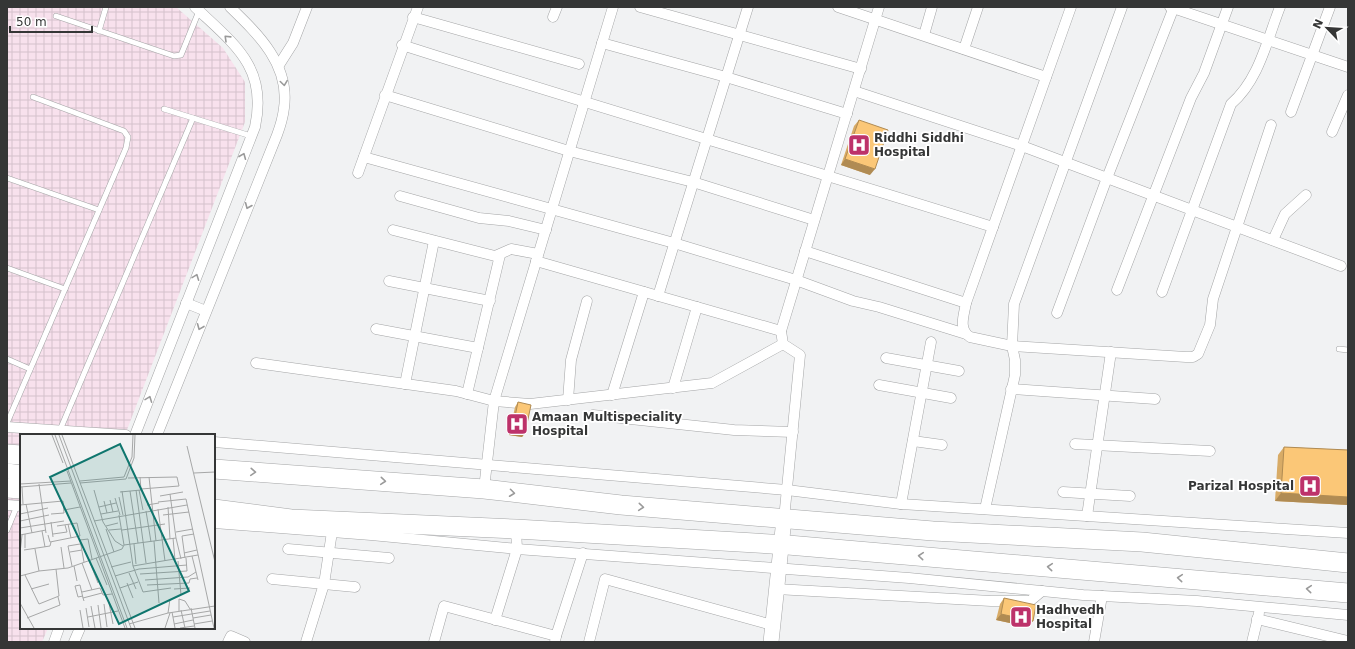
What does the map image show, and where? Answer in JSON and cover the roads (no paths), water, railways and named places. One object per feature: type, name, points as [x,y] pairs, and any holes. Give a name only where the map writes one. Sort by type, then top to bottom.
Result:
[{"type":"highway","points":[[7,454],[20,455]]},
{"type":"highway","points":[[215,469],[484,489],[621,505],[933,531],[1142,542],[1348,563]]},
{"type":"highway","points":[[7,488],[16,501]]},
{"type":"highway","points":[[215,509],[291,519],[516,529],[782,545],[1348,593]]},
{"type":"street","points":[[157,434],[278,135],[284,109],[285,95],[283,78],[279,65],[255,31],[230,7]]},
{"type":"street","points":[[279,65],[294,43],[307,7]]},
{"type":"street","points":[[358,173],[402,45],[418,7]]},
{"type":"street","points":[[554,17],[557,7]]},
{"type":"street","points":[[484,489],[494,401],[613,7]]},
{"type":"street","points":[[640,7],[861,69]]},
{"type":"street","points":[[658,296],[748,7]]},
{"type":"street","points":[[838,7],[876,18],[1046,77]]},
{"type":"street","points":[[770,642],[782,545],[800,355],[783,344],[781,330],[879,7]]},
{"type":"street","points":[[924,35],[932,7]]},
{"type":"street","points":[[964,49],[978,7]]},
{"type":"street","points":[[966,334],[962,324],[966,303],[1071,7]]},
{"type":"street","points":[[985,509],[1016,367],[1012,346],[1014,304],[1064,162],[1122,7]]},
{"type":"street","points":[[1057,313],[1106,178],[1172,7],[1348,67]]},
{"type":"street","points":[[1117,290],[1191,98],[1204,73],[1228,7]]},
{"type":"street","points":[[1162,292],[1231,104],[1244,92],[1252,79],[1280,7]]},
{"type":"street","points":[[1291,112],[1330,7]]},
{"type":"street","points":[[135,434],[251,136],[259,107],[258,90],[251,68],[240,51],[197,9]]},
{"type":"street","points":[[413,18],[579,64]]},
{"type":"street","points":[[602,43],[726,77],[847,114]]},
{"type":"street","points":[[402,45],[584,103],[828,175],[993,227]]},
{"type":"street","points":[[854,91],[1022,146],[1341,266]]},
{"type":"street","points":[[385,95],[569,151],[693,182],[814,220]]},
{"type":"street","points":[[1332,132],[1348,95]]},
{"type":"street","points":[[364,157],[674,243],[796,280],[853,301],[879,307],[966,334],[970,337],[1012,346],[1193,357],[1198,354],[1210,325],[1213,299],[1271,125]]},
{"type":"street","points":[[1273,240],[1285,214],[1306,195]]},
{"type":"street","points":[[400,196],[479,218],[514,222],[546,230]]},
{"type":"street","points":[[393,230],[496,256],[511,249],[644,292],[781,330]]},
{"type":"street","points":[[405,384],[434,241]]},
{"type":"street","points":[[805,251],[966,303]]},
{"type":"street","points":[[467,394],[500,254]]},
{"type":"street","points":[[389,281],[490,301]]},
{"type":"street","points":[[612,395],[644,292]]},
{"type":"street","points":[[568,400],[571,360],[587,301]]},
{"type":"street","points":[[186,303],[206,311]]},
{"type":"street","points":[[673,388],[696,307]]},
{"type":"street","points":[[376,329],[478,348]]},
{"type":"street","points":[[901,504],[931,342]]},
{"type":"street","points":[[256,363],[405,384],[467,394],[494,401],[530,404],[712,383],[783,344]]},
{"type":"street","points":[[1087,516],[1111,352]]},
{"type":"street","points":[[886,358],[927,364],[959,371]]},
{"type":"street","points":[[879,385],[951,398]]},
{"type":"street","points":[[1011,389],[1155,400]]},
{"type":"street","points":[[593,415],[734,430],[793,432]]},
{"type":"street","points":[[7,427],[113,434]]},
{"type":"street","points":[[913,441],[942,445]]},
{"type":"street","points":[[215,442],[787,490],[901,504],[1348,533]]},
{"type":"street","points":[[1075,444],[1210,451]]},
{"type":"street","points":[[7,462],[20,463]]},
{"type":"street","points":[[7,471],[20,473]]},
{"type":"street","points":[[1063,492],[1130,496]]},
{"type":"street","points":[[215,523],[517,549],[779,568],[1102,596],[1197,601],[1348,615]]},
{"type":"street","points":[[494,620],[517,549],[516,529]]},
{"type":"street","points":[[306,642],[324,584],[332,532]]},
{"type":"street","points":[[288,549],[329,554],[389,558]]},
{"type":"street","points":[[434,642],[444,606],[556,639],[583,554]]},
{"type":"street","points":[[272,579],[355,587]]},
{"type":"street","points":[[590,642],[605,579],[772,626]]},
{"type":"street","points":[[776,589],[991,602],[1030,601],[1042,591]]},
{"type":"street","points":[[1094,642],[1102,596]]},
{"type":"street","points":[[1252,642],[1260,607]]},
{"type":"street","points":[[1257,618],[1348,641]]},
{"type":"street","points":[[54,642],[59,629]]},
{"type":"street","points":[[74,642],[80,629]]},
{"type":"street","points":[[228,642],[231,636],[245,642]]},
{"type":"lane","points":[[99,30],[106,7]]},
{"type":"lane","points":[[56,16],[174,56],[181,55],[197,9]]},
{"type":"lane","points":[[7,423],[126,148],[128,137],[124,131],[32,97]]},
{"type":"lane","points":[[164,109],[251,136]]},
{"type":"lane","points":[[60,430],[193,118]]},
{"type":"lane","points":[[7,178],[99,210]]},
{"type":"lane","points":[[7,268],[65,289]]},
{"type":"lane","points":[[1338,349],[1348,350]]},
{"type":"lane","points":[[7,359],[30,369]]},
{"type":"lane","points":[[7,530],[16,501]]},
{"type":"place","name":"Riddhi Siddhi Hospital","points":[[859,145]]},
{"type":"place","name":"Amaan Multispeciality Hospital","points":[[517,424]]},
{"type":"place","name":"Parizal Hospital","points":[[1310,486]]},
{"type":"place","name":"Hadhvedh Hospital","points":[[1021,617]]}]
